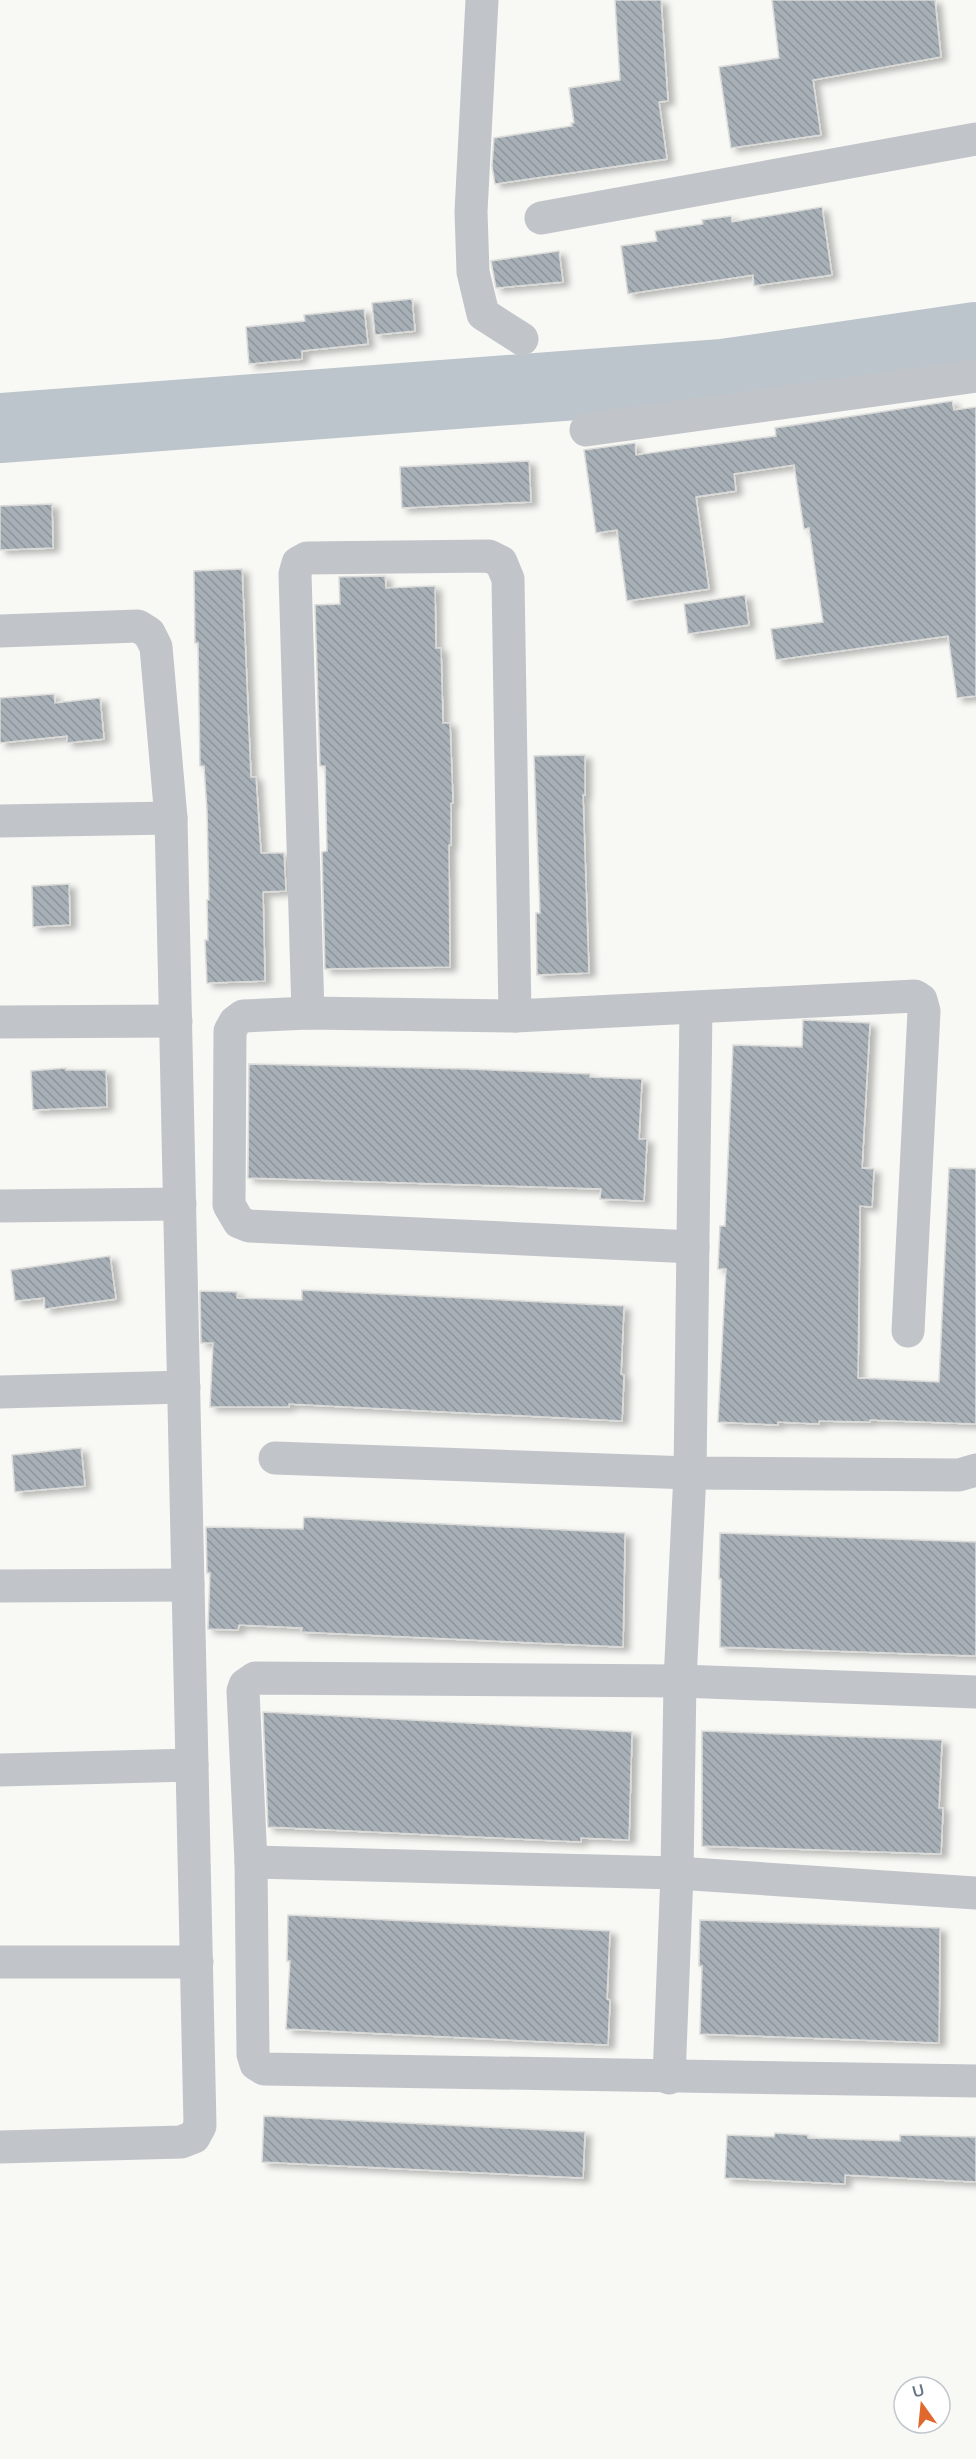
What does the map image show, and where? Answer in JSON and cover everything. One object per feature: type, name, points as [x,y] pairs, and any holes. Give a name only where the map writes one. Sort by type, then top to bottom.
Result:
[{"type":"street","points":[[482,0],[471,212],[473,272],[483,314],[522,339]]},
{"type":"street","points":[[541,218],[976,139]]},
{"type":"street","points":[[586,430],[976,376]]},
{"type":"street","points":[[308,1013],[295,574],[298,563],[308,558],[489,556],[501,562],[508,579],[515,1016]]},
{"type":"street","points":[[0,631],[138,627],[149,633],[156,647],[171,818],[200,2126],[194,2137],[181,2142],[0,2147]]},
{"type":"street","points":[[0,821],[171,818]]},
{"type":"street","points":[[693,1248],[249,1226],[239,1222],[230,1205],[230,1031],[235,1022],[243,1016],[308,1013],[515,1016],[915,996],[921,1000],[924,1011],[908,1330]]},
{"type":"street","points":[[669,2078],[677,1873],[680,1681],[690,1473],[696,1008]]},
{"type":"street","points":[[0,1022],[176,1021]]},
{"type":"street","points":[[0,1206],[180,1204]]},
{"type":"street","points":[[0,1392],[184,1387]]},
{"type":"street","points":[[275,1458],[690,1473],[970,1476]]},
{"type":"street","points":[[0,1586],[188,1586]]},
{"type":"street","points":[[976,1692],[680,1681],[255,1678],[245,1685],[243,1691],[252,1862],[253,2054],[256,2064],[264,2070],[976,2081]]},
{"type":"street","points":[[0,1770],[192,1765]]},
{"type":"street","points":[[252,1862],[677,1873],[976,1893]]},
{"type":"street","points":[[0,1962],[197,1962]]},
{"type":"building","points":[[615,0],[661,0],[668,101],[659,102],[667,159],[495,184],[492,166],[494,138],[572,126],[571,123],[574,123],[569,88],[620,80]]},
{"type":"building","points":[[772,0],[935,0],[941,57],[813,80],[821,135],[731,148],[719,67],[779,58]]},
{"type":"building","points":[[822,207],[832,275],[754,286],[753,275],[628,294],[621,246],[657,241],[655,231],[703,224],[702,220],[731,216],[732,222]]},
{"type":"building","points":[[559,251],[563,282],[496,288],[491,261]]},
{"type":"building","points":[[412,299],[415,331],[375,335],[372,303]]},
{"type":"building","points":[[364,309],[368,344],[302,351],[302,359],[249,364],[246,327],[305,321],[304,315]]},
{"type":"building","points":[[952,401],[954,410],[976,407],[976,696],[957,698],[948,636],[776,660],[771,629],[823,622],[809,528],[804,529],[794,465],[734,474],[736,491],[696,497],[709,589],[627,601],[617,530],[596,533],[584,450],[635,443],[636,455],[776,436],[775,428]]},
{"type":"building","points":[[529,461],[531,502],[402,508],[400,467]]},
{"type":"building","points":[[52,504],[53,548],[0,550],[0,506]]},
{"type":"building","points":[[242,569],[251,777],[256,777],[261,853],[284,853],[286,891],[263,892],[265,981],[207,983],[205,940],[208,940],[207,900],[209,900],[207,810],[204,766],[200,766],[194,571]]},
{"type":"building","points":[[385,576],[386,588],[435,586],[436,648],[441,648],[443,723],[450,723],[453,803],[451,803],[451,845],[449,845],[450,967],[325,969],[322,852],[327,851],[325,766],[320,766],[315,605],[340,604],[339,577]]},
{"type":"building","points":[[745,595],[749,625],[688,634],[684,604]]},
{"type":"building","points":[[54,694],[55,703],[100,698],[104,739],[67,743],[67,736],[0,743],[0,698]]},
{"type":"building","points":[[585,755],[585,795],[583,795],[589,973],[537,975],[536,913],[540,913],[534,756]]},
{"type":"building","points":[[69,884],[70,925],[33,927],[32,886]]},
{"type":"building","points":[[803,1020],[870,1023],[862,1168],[874,1169],[872,1207],[860,1206],[858,1378],[939,1382],[949,1168],[976,1169],[976,1424],[870,1420],[870,1422],[819,1421],[819,1424],[778,1422],[778,1425],[718,1422],[726,1269],[718,1269],[720,1226],[725,1226],[733,1045],[802,1047]]},
{"type":"building","points":[[249,1064],[467,1069],[590,1074],[590,1077],[642,1079],[639,1139],[647,1139],[644,1201],[600,1199],[601,1189],[248,1178]]},
{"type":"building","points":[[66,1068],[66,1070],[106,1070],[107,1107],[33,1110],[31,1071]]},
{"type":"building","points":[[110,1256],[116,1299],[45,1309],[44,1298],[15,1301],[11,1270]]},
{"type":"building","points":[[302,1290],[624,1306],[621,1374],[624,1375],[622,1421],[289,1404],[289,1407],[210,1407],[213,1343],[201,1343],[200,1291],[237,1292],[237,1298],[302,1300]]},
{"type":"building","points":[[81,1448],[85,1486],[15,1492],[12,1455]]},
{"type":"building","points":[[304,1517],[625,1533],[623,1647],[301,1632],[302,1628],[239,1625],[238,1630],[208,1629],[210,1573],[207,1573],[206,1527],[303,1529]]},
{"type":"building","points":[[720,1533],[976,1542],[976,1656],[720,1647]]},
{"type":"building","points":[[263,1712],[632,1732],[629,1840],[581,1838],[581,1842],[268,1827]]},
{"type":"building","points":[[702,1731],[942,1740],[939,1808],[943,1808],[941,1854],[702,1846]]},
{"type":"building","points":[[288,1915],[610,1931],[607,1999],[610,2000],[608,2045],[286,2029],[290,1961],[287,1961]]},
{"type":"building","points":[[700,1920],[940,1928],[939,2043],[700,2034],[702,1966],[699,1966]]},
{"type":"building","points":[[264,2116],[585,2132],[583,2178],[262,2162]]},
{"type":"building","points":[[775,2133],[808,2135],[808,2138],[900,2141],[900,2135],[976,2137],[976,2182],[845,2175],[845,2184],[725,2178],[727,2135],[774,2137]]},
{"type":"waterway","points":[[0,428],[723,374],[976,337]]}]
